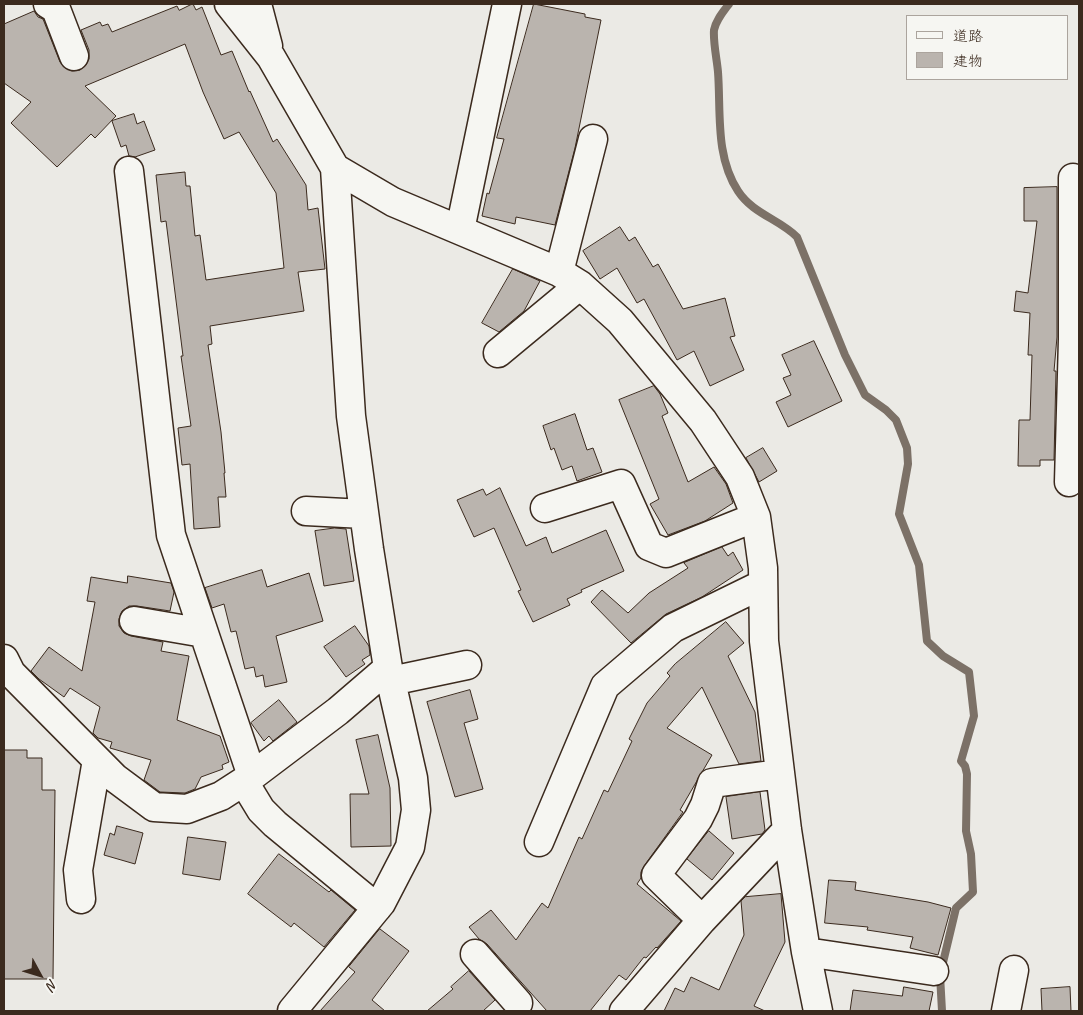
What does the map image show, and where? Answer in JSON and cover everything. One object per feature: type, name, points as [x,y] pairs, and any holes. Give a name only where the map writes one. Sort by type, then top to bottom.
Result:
[{"type":"street","points":[[48,4],[56,9],[74,56]]},
{"type":"street","points":[[229,4],[271,57],[335,168],[351,416],[364,514],[390,674],[413,778],[416,810],[410,848],[377,908],[292,1011]]},
{"type":"street","points":[[257,4],[271,57]]},
{"type":"street","points":[[460,230],[507,4]]},
{"type":"street","points":[[498,353],[569,279],[593,138]]},
{"type":"street","points":[[335,168],[393,202],[569,279],[620,321],[703,421],[740,477],[756,517],[763,568],[764,641],[787,830],[806,952],[818,1011]]},
{"type":"street","points":[[129,171],[171,535],[204,633],[248,779],[261,810],[275,824],[377,908]]},
{"type":"street","points":[[1069,482],[1076,339],[1073,178]]},
{"type":"street","points":[[545,508],[622,484],[649,546],[666,553],[756,517]]},
{"type":"street","points":[[306,511],[364,514]]},
{"type":"street","points":[[539,842],[605,686],[673,628],[763,584]]},
{"type":"street","points":[[134,621],[204,633]]},
{"type":"street","points":[[4,659],[10,673],[115,778],[154,807],[187,809],[221,796],[248,779],[390,674],[467,665]]},
{"type":"street","points":[[81,899],[78,870],[97,760]]},
{"type":"street","points":[[702,920],[656,875],[698,819],[706,805],[712,783],[780,774]]},
{"type":"street","points":[[624,1011],[702,920],[787,830]]},
{"type":"street","points":[[806,952],[884,974],[934,971]]},
{"type":"street","points":[[475,954],[517,1009]]},
{"type":"street","points":[[1006,1011],[1014,970]]},
{"type":"building","points":[[193,4],[196,10],[202,7],[221,55],[232,51],[273,142],[277,139],[306,185],[308,210],[318,208],[325,269],[298,272],[304,311],[210,326],[212,344],[208,345],[221,432],[226,497],[218,497],[220,527],[194,529],[190,464],[182,465],[178,428],[191,426],[166,221],[161,222],[156,175],[185,172],[186,186],[190,186],[195,236],[200,235],[206,280],[284,268],[276,193],[239,132],[224,139],[203,92],[185,44],[85,86],[116,116],[95,138],[91,134],[57,167],[11,123],[31,102],[4,83],[4,24],[34,11],[38,17],[43,19],[60,62],[65,68],[72,71],[80,70],[89,59],[89,50],[81,30],[100,22],[102,26],[108,24],[112,32],[177,6],[179,10]]},
{"type":"building","points":[[534,4],[585,14],[585,17],[601,20],[575,148],[555,225],[516,217],[515,224],[482,216],[487,193],[489,194],[504,139],[497,138]]},
{"type":"building","points":[[134,114],[137,124],[144,121],[155,150],[135,157],[129,156],[126,145],[121,147],[112,121]]},
{"type":"building","points":[[1057,187],[1057,337],[1054,371],[1056,371],[1054,460],[1040,460],[1040,466],[1018,466],[1019,420],[1030,420],[1032,355],[1028,355],[1030,313],[1014,311],[1016,291],[1028,293],[1037,221],[1024,221],[1024,188]]},
{"type":"building","points":[[620,227],[629,241],[635,237],[653,267],[658,264],[683,309],[725,298],[735,336],[730,337],[744,370],[710,386],[694,351],[677,360],[644,299],[637,303],[617,268],[600,279],[583,251]]},
{"type":"building","points":[[513,269],[540,281],[524,311],[499,332],[482,323]]},
{"type":"building","points":[[814,341],[842,401],[788,427],[776,402],[791,395],[783,378],[791,375],[782,355]]},
{"type":"building","points":[[654,386],[660,394],[668,413],[662,416],[688,482],[714,467],[726,484],[733,503],[705,521],[668,535],[650,504],[659,499],[619,400]]},
{"type":"building","points":[[575,414],[587,450],[593,448],[602,472],[577,481],[572,466],[562,470],[554,448],[551,450],[543,426]]},
{"type":"building","points":[[763,448],[777,471],[759,482],[746,458]]},
{"type":"building","points":[[500,488],[526,546],[546,537],[552,553],[606,530],[624,571],[581,590],[582,592],[567,599],[570,605],[533,622],[518,591],[521,590],[494,528],[474,537],[457,500],[483,489],[486,495]]},
{"type":"building","points":[[335,528],[346,529],[354,581],[324,586],[315,531]]},
{"type":"building","points":[[722,547],[728,556],[733,552],[743,570],[702,597],[666,614],[631,643],[591,602],[602,590],[628,613],[649,593],[688,568],[684,563]]},
{"type":"building","points":[[262,570],[267,587],[309,573],[323,621],[276,636],[287,682],[265,687],[263,675],[256,677],[254,667],[245,669],[236,631],[231,632],[224,604],[212,608],[205,588]]},
{"type":"building","points":[[128,576],[171,583],[174,592],[170,611],[129,606],[122,611],[119,626],[124,633],[131,636],[163,642],[161,651],[189,656],[177,720],[220,736],[229,762],[222,765],[223,769],[201,777],[195,789],[185,793],[160,792],[144,780],[151,760],[110,748],[112,742],[98,738],[93,733],[100,707],[70,688],[64,697],[31,671],[49,647],[82,671],[95,602],[87,601],[91,577],[127,583]]},
{"type":"building","points":[[726,622],[744,643],[728,656],[755,712],[761,761],[739,764],[702,687],[667,728],[712,755],[680,810],[683,812],[644,866],[641,878],[637,884],[681,921],[657,948],[646,958],[644,957],[626,980],[619,975],[590,1011],[547,1011],[487,944],[479,939],[469,927],[491,910],[516,940],[542,903],[548,908],[579,837],[582,839],[604,790],[608,792],[632,741],[629,739],[647,703],[670,676],[667,673],[675,664]]},
{"type":"building","points":[[355,626],[369,646],[370,655],[362,660],[365,664],[346,677],[324,647]]},
{"type":"building","points":[[470,690],[478,719],[464,723],[483,789],[455,797],[427,702]]},
{"type":"building","points":[[279,700],[297,722],[273,741],[269,736],[264,741],[251,723]]},
{"type":"building","points":[[378,735],[390,788],[391,846],[351,847],[350,794],[369,794],[356,740]]},
{"type":"building","points":[[4,750],[27,750],[27,758],[42,758],[42,790],[55,790],[53,979],[4,979]]},
{"type":"building","points":[[760,792],[765,830],[762,834],[732,839],[726,797]]},
{"type":"building","points":[[117,826],[143,833],[135,864],[104,855],[110,833],[114,835]]},
{"type":"building","points":[[709,831],[734,853],[712,880],[687,859]]},
{"type":"building","points":[[188,837],[226,842],[220,880],[183,874]]},
{"type":"building","points":[[279,854],[329,892],[331,890],[355,910],[324,947],[294,923],[291,927],[248,894]]},
{"type":"building","points":[[829,880],[856,882],[855,890],[928,902],[951,908],[938,955],[910,948],[913,937],[867,930],[868,927],[825,923]]},
{"type":"building","points":[[781,894],[785,942],[754,1006],[765,1011],[664,1011],[675,988],[684,992],[691,977],[719,990],[744,935],[741,901],[745,897]]},
{"type":"building","points":[[380,929],[409,951],[372,1000],[385,1011],[320,1011],[355,972],[349,967]]},
{"type":"building","points":[[469,971],[495,1000],[483,1011],[427,1011],[453,989],[451,987]]},
{"type":"building","points":[[904,987],[933,992],[929,1011],[850,1011],[853,990],[902,996]]},
{"type":"building","points":[[1070,987],[1071,1011],[1042,1011],[1041,989]]},
{"type":"waterway","points":[[729,4],[716,23],[714,35],[718,72],[720,133],[722,149],[731,177],[744,199],[797,237],[845,355],[865,395],[886,410],[896,420],[907,448],[908,464],[899,514],[919,565],[927,641],[943,656],[969,672],[974,716],[961,761],[965,766],[967,774],[966,831],[971,854],[973,892],[956,908],[940,975],[942,1011]]}]
